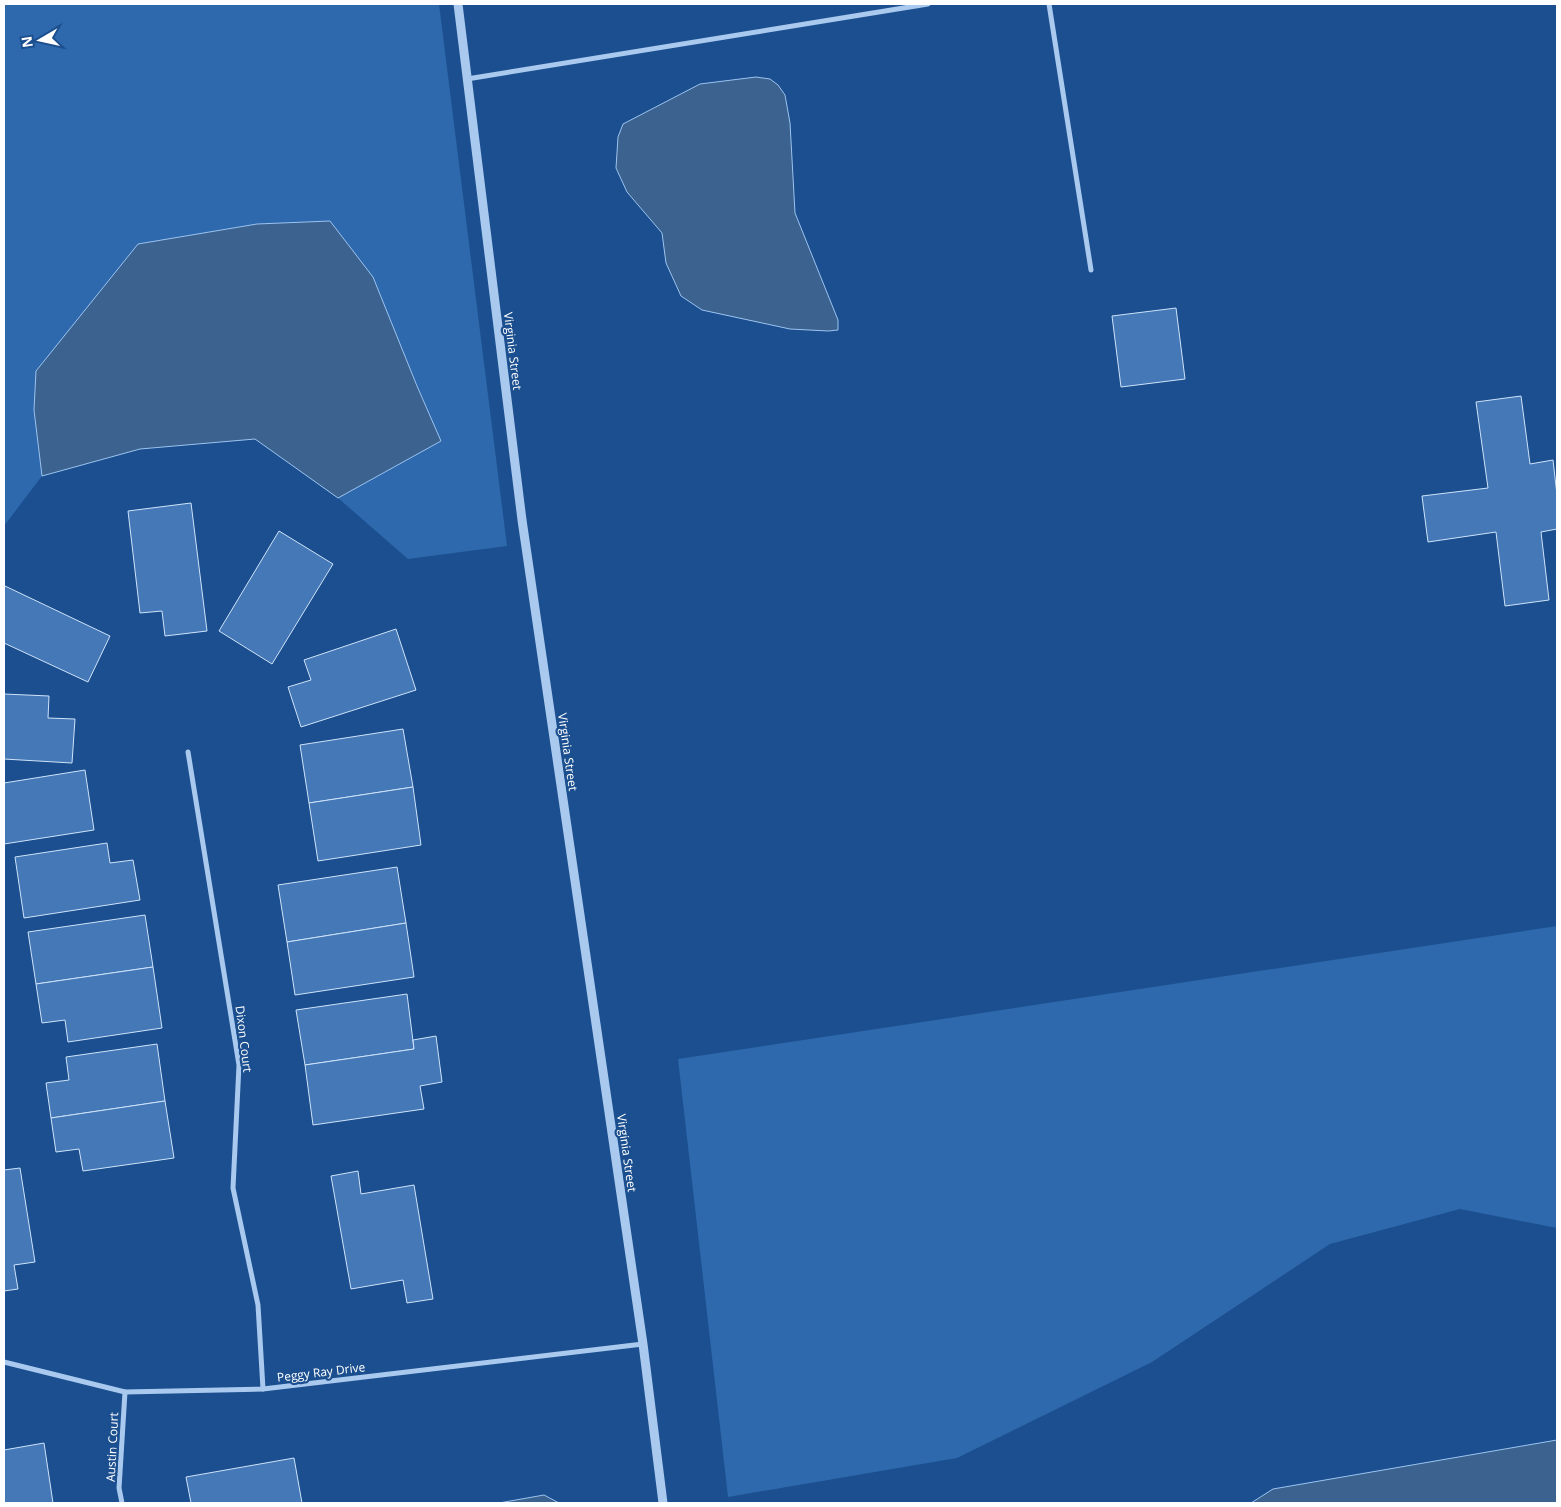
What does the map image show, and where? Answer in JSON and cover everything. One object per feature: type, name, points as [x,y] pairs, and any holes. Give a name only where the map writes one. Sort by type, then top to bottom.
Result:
[{"type":"street","name":"Virginia Street","points":[[458,4],[522,520],[643,1344],[663,1503]]},
{"type":"street","points":[[467,80],[928,4]]},
{"type":"street","points":[[1049,4],[1091,270]]},
{"type":"street","name":"Dixon Court","points":[[188,752],[239,1065],[233,1188],[258,1305],[263,1389]]},
{"type":"street","name":"Peggy Ray Drive","points":[[4,1362],[125,1392],[263,1389],[643,1344]]},
{"type":"street","name":"Austin Court","points":[[122,1503],[119,1488],[125,1392]]},
{"type":"shaded area","points":[[4,4],[439,4],[507,546],[408,559],[338,498],[441,441],[417,386],[330,221],[257,224],[138,244],[34,410],[42,476],[4,526]]},
{"type":"shaded area","points":[[756,77],[770,79],[778,85],[785,95],[790,123],[795,213],[838,320],[838,330],[790,329],[702,310],[681,296],[666,263],[662,233],[627,192],[616,168],[618,137],[623,124],[700,84]]},
{"type":"shaded area","points":[[330,221],[373,277],[441,441],[338,498],[255,439],[140,449],[42,476],[34,410],[36,371],[138,244],[257,224]]},
{"type":"shaded area","points":[[1557,926],[1557,1228],[1460,1209],[1330,1244],[1152,1362],[957,1458],[728,1497],[678,1059]]},
{"type":"shaded area","points":[[1557,1440],[1557,1503],[1251,1503],[1273,1489]]},
{"type":"shaded area","points":[[544,1495],[559,1503],[499,1503]]},
{"type":"building","points":[[1176,308],[1185,379],[1121,387],[1112,316]]},
{"type":"building","points":[[1521,396],[1530,464],[1553,460],[1557,495],[1557,529],[1541,532],[1549,600],[1505,606],[1496,532],[1428,542],[1422,496],[1488,488],[1476,402]]},
{"type":"building","points":[[191,503],[207,631],[165,636],[162,611],[140,613],[128,511]]},
{"type":"building","points":[[279,531],[333,564],[272,664],[219,631]]},
{"type":"building","points":[[5,586],[110,636],[88,682],[4,643]]},
{"type":"building","points":[[396,629],[416,690],[301,727],[288,687],[311,680],[304,660]]},
{"type":"building","points":[[4,694],[49,696],[48,718],[75,719],[72,763],[4,759]]},
{"type":"building","points":[[403,729],[413,787],[309,803],[300,745]]},
{"type":"building","points":[[85,770],[94,830],[4,844],[4,783]]},
{"type":"building","points":[[413,787],[421,845],[318,861],[309,803]]},
{"type":"building","points":[[107,843],[110,863],[133,860],[140,900],[24,918],[15,857]]},
{"type":"building","points":[[397,867],[406,923],[287,942],[278,885]]},
{"type":"building","points":[[145,915],[153,967],[36,984],[28,932]]},
{"type":"building","points":[[406,923],[414,977],[295,995],[287,942]]},
{"type":"building","points":[[153,967],[162,1028],[68,1042],[65,1020],[42,1023],[36,984]]},
{"type":"building","points":[[407,994],[414,1049],[305,1065],[296,1010]]},
{"type":"building","points":[[436,1036],[442,1082],[420,1086],[424,1109],[313,1125],[305,1065],[414,1049],[413,1040]]},
{"type":"building","points":[[157,1044],[165,1101],[51,1118],[46,1083],[69,1080],[66,1057]]},
{"type":"building","points":[[165,1101],[174,1158],[83,1171],[79,1149],[56,1152],[51,1118]]},
{"type":"building","points":[[20,1168],[35,1262],[14,1265],[18,1289],[4,1291],[4,1170]]},
{"type":"building","points":[[358,1171],[361,1194],[414,1185],[433,1299],[407,1303],[403,1280],[351,1289],[331,1176]]},
{"type":"building","points":[[44,1443],[53,1503],[4,1503],[4,1450]]},
{"type":"building","points":[[294,1458],[302,1503],[191,1503],[186,1477]]}]
